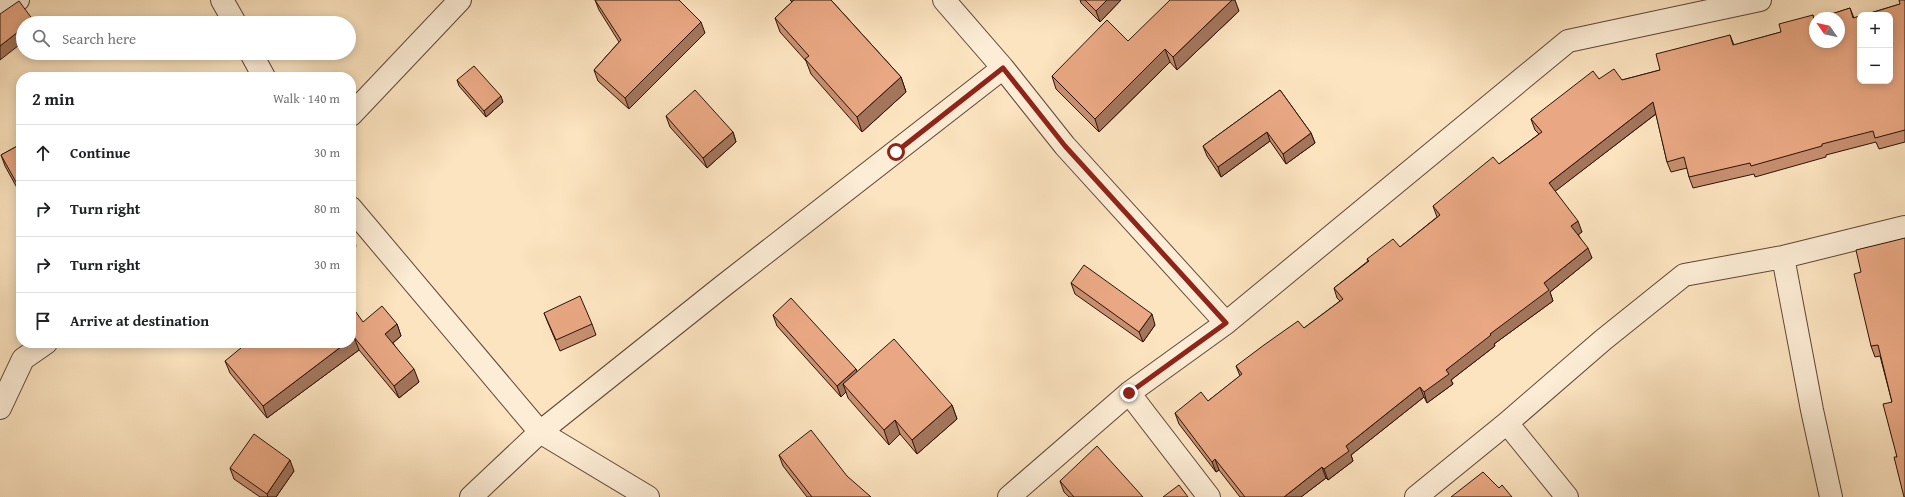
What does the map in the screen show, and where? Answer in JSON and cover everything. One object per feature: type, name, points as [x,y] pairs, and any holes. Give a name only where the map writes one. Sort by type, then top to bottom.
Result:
[{"type":"street","points":[[0,14],[18,0]]},
{"type":"street","points":[[222,0],[231,16]]},
{"type":"street","points":[[356,110],[460,0]]},
{"type":"street","points":[[944,0],[1003,68],[1065,146],[1226,323]]},
{"type":"street","points":[[1009,497],[1129,393],[1226,323],[1568,42],[1760,0]]},
{"type":"street","points":[[255,60],[261,72]]},
{"type":"street","points":[[472,497],[540,432],[723,286],[1003,68]]},
{"type":"street","points":[[356,214],[540,432],[648,497]]},
{"type":"street","points":[[1416,497],[1507,423],[1603,340],[1684,275],[1783,257],[1905,227]]},
{"type":"street","points":[[1783,257],[1812,410],[1831,497]]},
{"type":"street","points":[[0,408],[23,359],[39,348]]},
{"type":"street","points":[[1129,393],[1209,497]]},
{"type":"street","points":[[1507,423],[1567,497]]},
{"type":"building","points":[[595,0],[679,0],[701,22],[625,98],[594,70],[621,40]]},
{"type":"building","points":[[794,0],[831,0],[901,77],[857,117],[805,59],[809,56],[775,18]]},
{"type":"building","points":[[1085,0],[1107,0],[1096,11]]},
{"type":"building","points":[[1170,0],[1232,0],[1173,57],[1165,49],[1095,119],[1052,76],[1107,20],[1128,41]]},
{"type":"building","points":[[1899,0],[1905,0],[1905,130],[1875,138],[1873,131],[1822,144],[1822,146],[1751,166],[1750,163],[1689,177],[1684,157],[1667,162],[1653,102],[1549,183],[1578,221],[1571,226],[1588,248],[1544,283],[1549,290],[1490,334],[1491,335],[1446,370],[1449,374],[1424,392],[1420,387],[1346,446],[1349,451],[1324,469],[1322,467],[1284,497],[1245,497],[1215,459],[1212,462],[1175,413],[1201,392],[1208,401],[1242,374],[1236,366],[1298,321],[1304,328],[1343,299],[1334,288],[1369,261],[1367,259],[1393,239],[1400,247],[1440,215],[1433,206],[1493,157],[1499,164],[1542,132],[1531,119],[1593,71],[1599,79],[1614,69],[1622,80],[1660,70],[1656,54],[1730,35],[1733,45],[1781,32],[1779,24],[1809,16],[1809,48],[1845,48],[1845,12],[1838,12],[1850,8],[1853,18],[1857,17],[1857,84],[1893,84],[1893,12],[1874,12],[1900,4]]},
{"type":"building","points":[[19,1],[30,16],[16,16],[16,33],[0,46],[0,14]]},
{"type":"building","points":[[474,66],[501,96],[484,111],[457,80]]},
{"type":"building","points":[[695,90],[733,132],[703,158],[666,116]]},
{"type":"building","points":[[1280,90],[1311,133],[1283,154],[1267,132],[1218,167],[1203,146]]},
{"type":"building","points":[[16,147],[16,182],[1,155]]},
{"type":"building","points":[[1905,238],[1904,497],[1894,457],[1897,457],[1883,404],[1892,402],[1878,345],[1871,346],[1854,274],[1861,272],[1856,250]]},
{"type":"building","points":[[1084,265],[1152,314],[1139,332],[1071,283]]},
{"type":"building","points":[[580,296],[592,324],[556,340],[544,313]]},
{"type":"building","points":[[791,298],[856,369],[837,386],[773,315]]},
{"type":"building","points":[[382,306],[397,324],[385,334],[414,369],[394,386],[356,339],[356,312],[363,322]]},
{"type":"building","points":[[894,339],[952,405],[912,440],[895,420],[884,430],[843,384]]},
{"type":"building","points":[[241,348],[339,348],[263,406],[225,361]]},
{"type":"building","points":[[811,430],[847,476],[871,497],[812,497],[779,455]]},
{"type":"building","points":[[254,434],[290,460],[267,494],[230,468]]},
{"type":"building","points":[[1097,446],[1143,497],[1074,497],[1060,481]]},
{"type":"building","points":[[1483,472],[1499,488],[1502,485],[1512,497],[1451,497]]},
{"type":"building","points":[[1179,485],[1188,497],[1163,497]]},
{"type":"route","points":[[896,152],[1003,68],[1065,146],[1226,323],[1129,393]]}]
